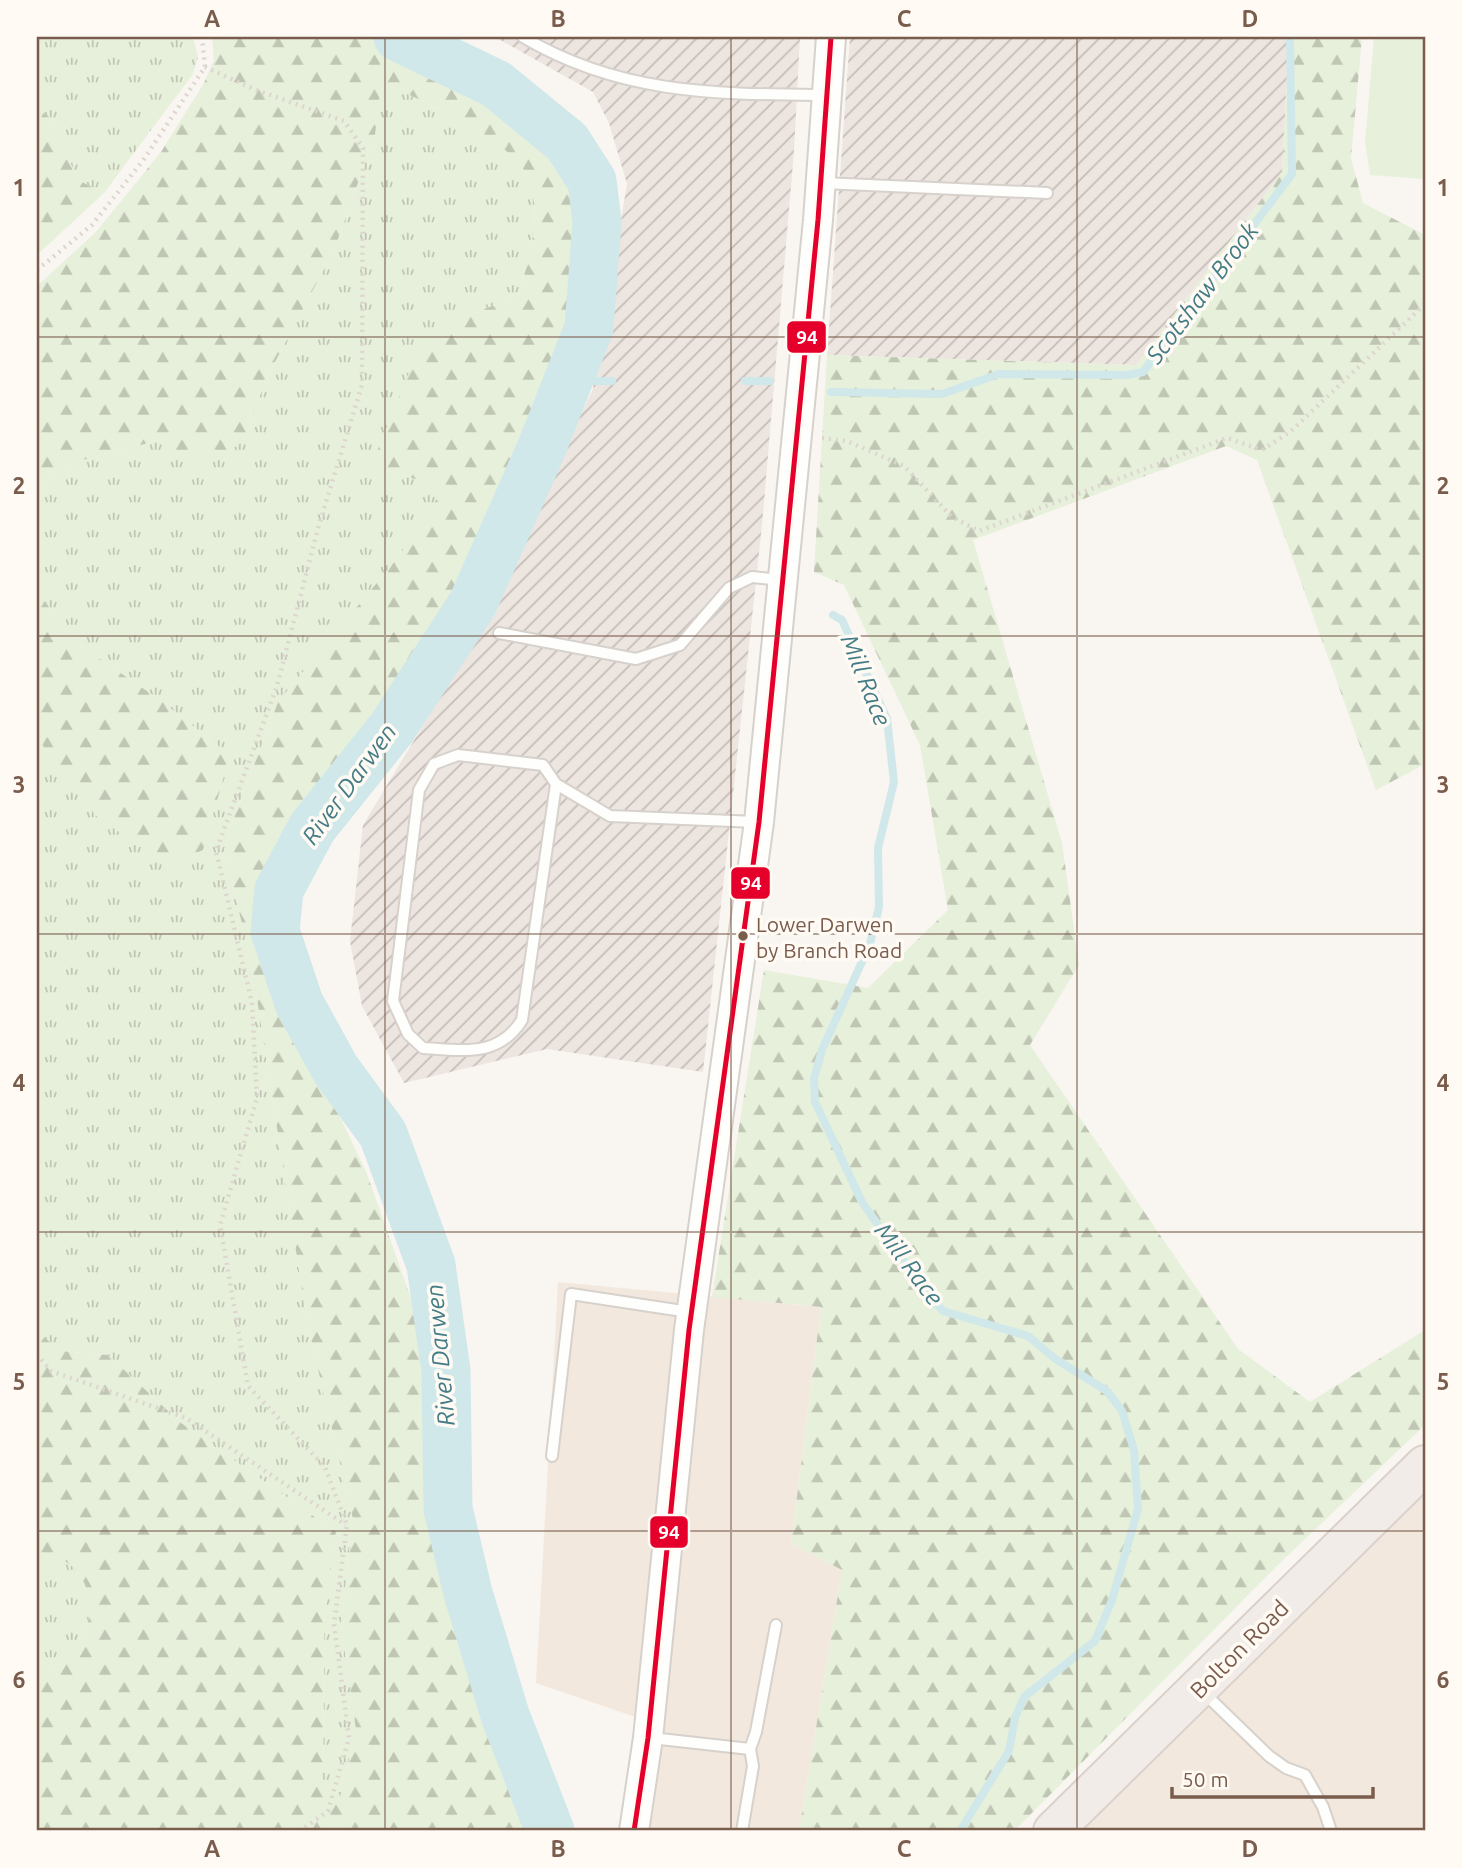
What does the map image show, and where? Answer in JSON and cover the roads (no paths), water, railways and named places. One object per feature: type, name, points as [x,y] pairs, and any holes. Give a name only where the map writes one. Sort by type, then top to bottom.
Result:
[{"type":"highway","name":"Bolton Road","points":[[1053,1831],[1425,1465]]},
{"type":"street","points":[[634,1831],[648,1738],[692,1312],[760,822],[820,183],[831,37]]},
{"type":"lane","points":[[523,37],[543,49],[603,74],[684,91],[826,95]]},
{"type":"lane","points":[[820,183],[1046,193]]},
{"type":"lane","points":[[499,633],[636,659],[680,645],[729,588],[752,577],[783,580]]},
{"type":"lane","points":[[556,784],[522,1020],[512,1036],[494,1046],[478,1050],[423,1048],[408,1034],[393,1001],[419,790],[434,764],[458,755],[543,765],[556,784],[610,816],[760,822]]},
{"type":"lane","points":[[552,1455],[571,1294],[692,1312]]},
{"type":"lane","points":[[742,1831],[752,1766],[750,1749],[757,1732],[776,1625]]},
{"type":"lane","points":[[1199,1688],[1269,1756],[1286,1768],[1305,1775],[1323,1807],[1330,1828]]},
{"type":"lane","points":[[648,1738],[750,1749]]},
{"type":"waterway","name":"River Darwen","points":[[398,37],[496,84],[567,142],[592,181],[597,222],[589,328],[542,447],[473,603],[392,728],[312,828],[279,890],[275,931],[299,1003],[336,1070],[383,1134],[431,1265],[446,1371],[448,1509],[468,1593],[505,1715],[550,1831]]},
{"type":"waterway","name":"Scotshaw Brook","points":[[831,392],[942,394],[999,374],[1128,375],[1143,372],[1292,174],[1290,37]]},
{"type":"waterway","name":"Scotshaw Brook","points":[[568,381],[612,381]]},
{"type":"waterway","name":"Scotshaw Brook","points":[[745,381],[770,381]]},
{"type":"waterway","name":"Mill Race","points":[[833,615],[842,620],[887,719],[894,782],[878,848],[879,907],[870,944],[822,1050],[814,1078],[815,1102],[862,1202],[921,1286],[943,1311],[1028,1336],[1054,1358],[1107,1391],[1122,1411],[1134,1450],[1138,1509],[1112,1600],[1095,1641],[1024,1697],[1015,1718],[1009,1751],[960,1831]]},
{"type":"place","name":"Lower Darwen by Branch Road","points":[[743,936]]}]
